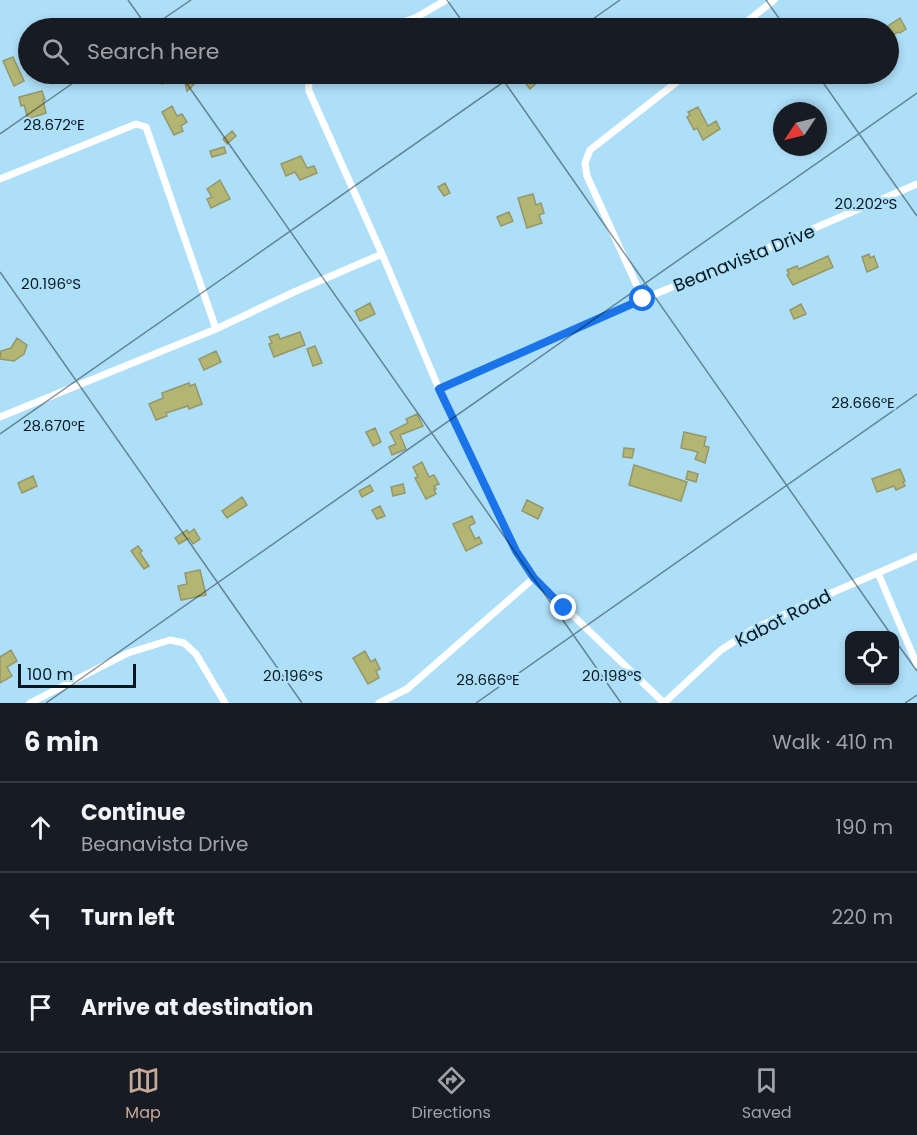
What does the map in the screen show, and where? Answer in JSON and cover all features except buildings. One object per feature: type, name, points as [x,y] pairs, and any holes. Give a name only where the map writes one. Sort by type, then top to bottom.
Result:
[{"type":"street","points":[[414,18],[446,0]]},
{"type":"street","points":[[752,18],[774,0]]},
{"type":"street","points":[[309,84],[309,91],[439,389],[516,551],[534,578],[664,703]]},
{"type":"street","points":[[643,299],[587,176],[585,163],[590,150],[674,84]]},
{"type":"street","points":[[0,179],[136,124],[146,127],[216,329]]},
{"type":"street","name":"Beanavista Drive","points":[[439,389],[643,299],[917,184]]},
{"type":"street","points":[[0,417],[216,329],[382,254]]},
{"type":"street","name":"Kabot Road","points":[[664,703],[721,650],[752,630],[917,556]]},
{"type":"street","points":[[878,573],[917,665]]},
{"type":"street","points":[[379,703],[407,689],[534,578]]},
{"type":"street","points":[[30,703],[128,653],[170,640],[184,643],[196,654],[225,703]]},
{"type":"route","points":[[564,608],[534,578],[516,551],[439,389],[643,299]]}]
